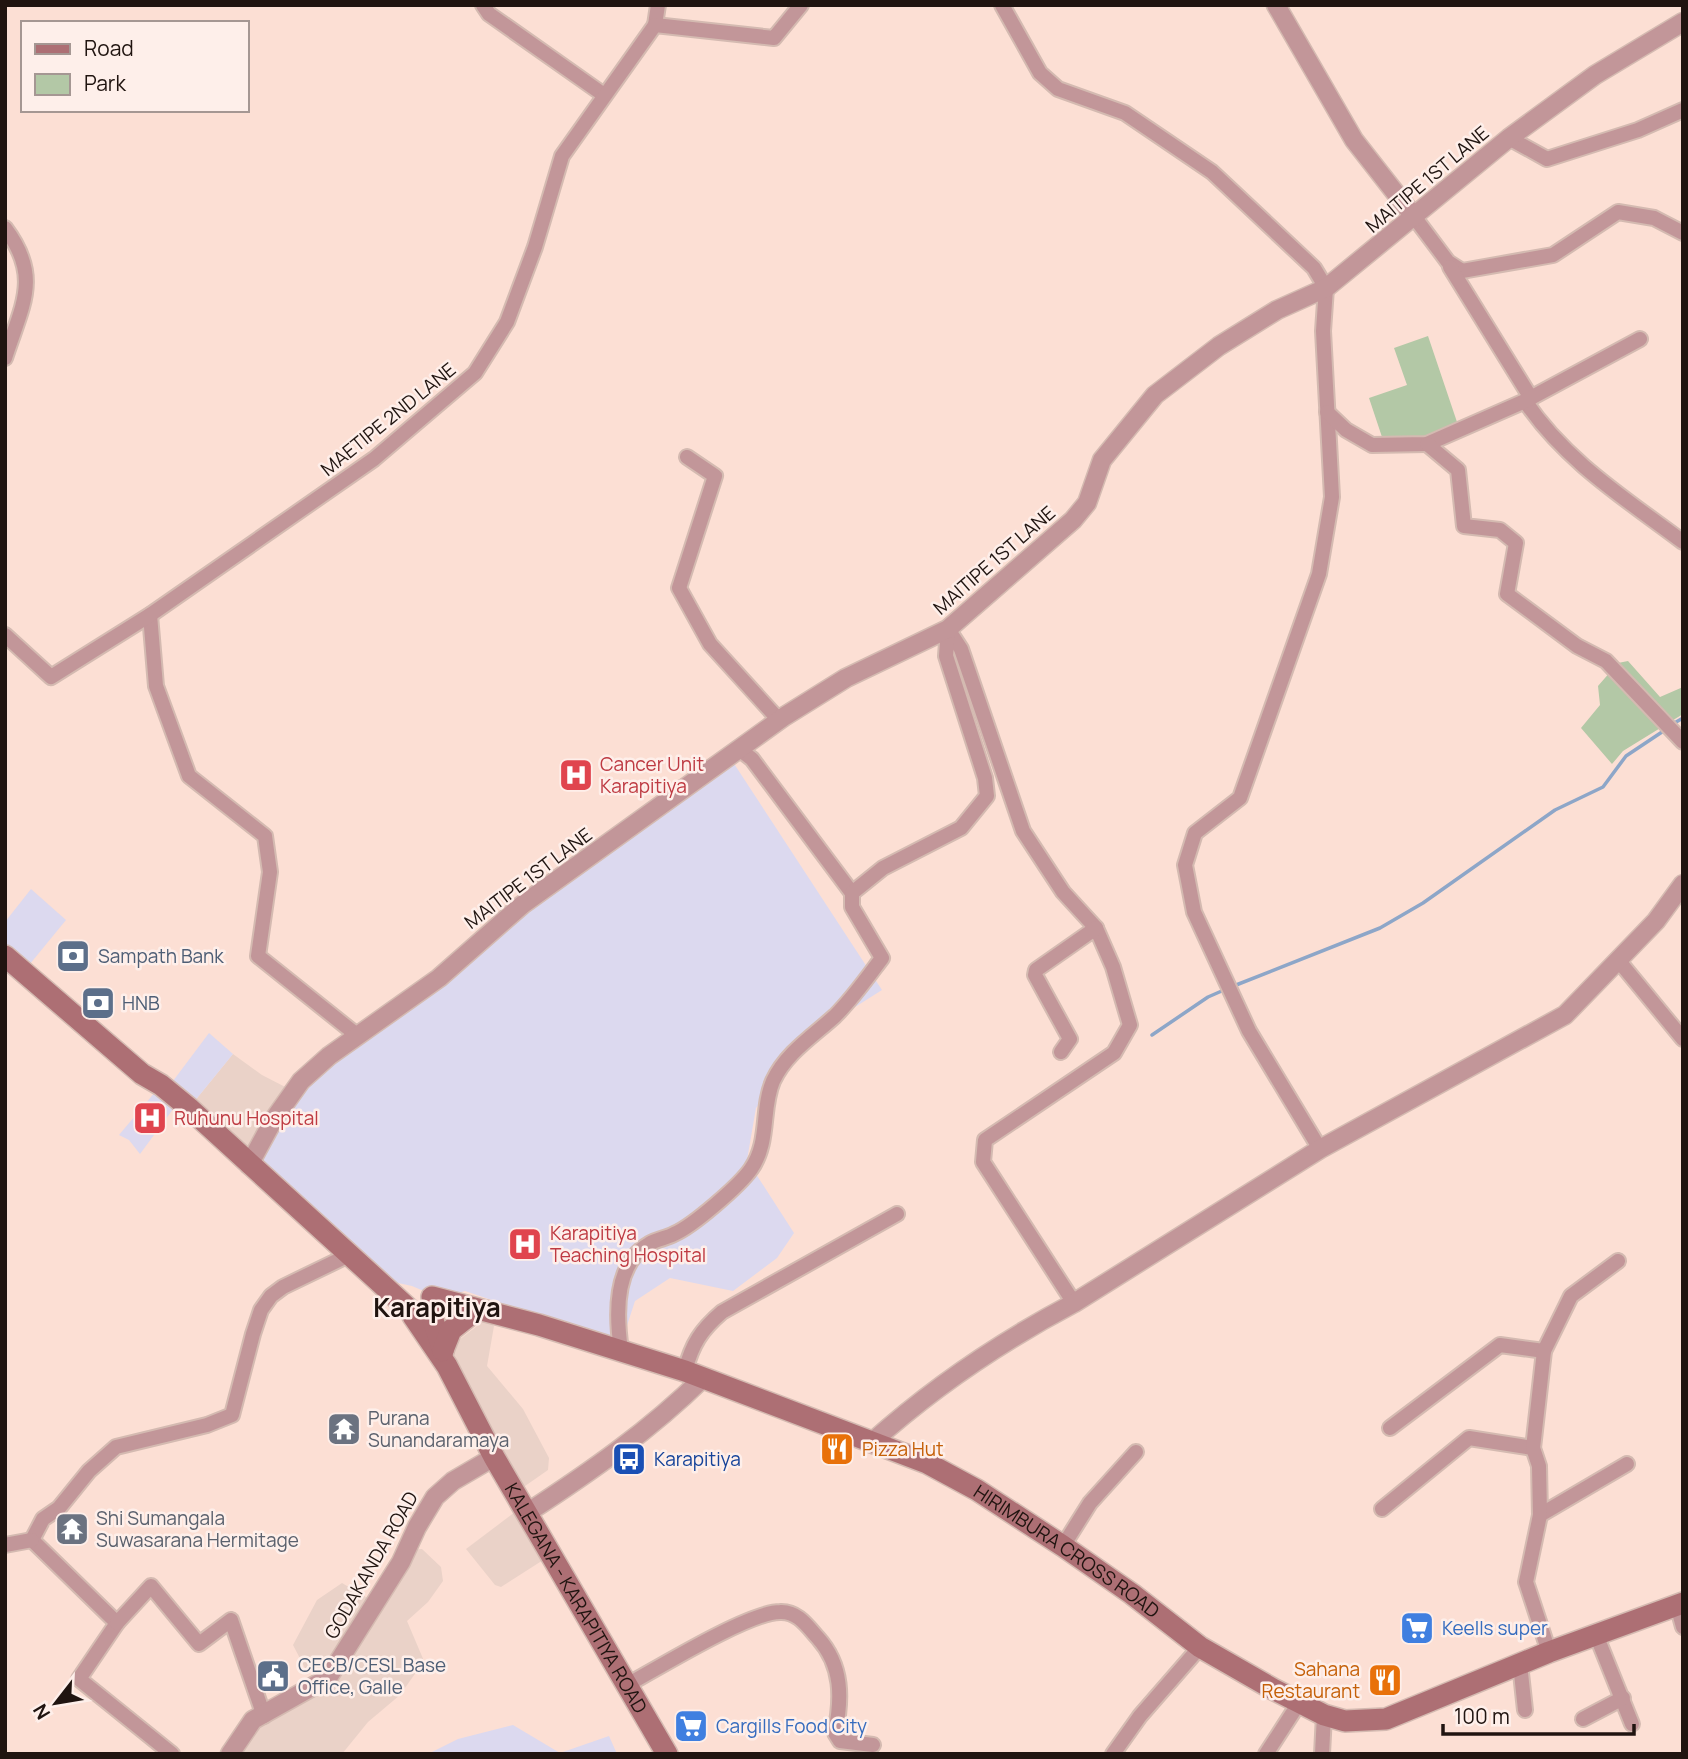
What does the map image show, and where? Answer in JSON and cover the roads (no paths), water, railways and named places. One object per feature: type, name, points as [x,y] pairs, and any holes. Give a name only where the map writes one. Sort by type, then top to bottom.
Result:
[{"type":"main road","name":"KALEGANA - KARAPITIYA ROAD","points":[[5,956],[142,1074],[161,1085],[383,1281],[424,1308],[445,1358],[494,1457],[667,1754]]},
{"type":"main road","points":[[424,1308],[480,1311]]},
{"type":"main road","name":"HIRIMBURA CROSS ROAD","points":[[480,1311],[621,1350],[694,1374],[927,1464],[977,1490],[1063,1546],[1132,1594],[1200,1647],[1300,1703],[1324,1715],[1345,1721],[1386,1719],[1549,1652],[1597,1637],[1680,1604]]},
{"type":"main road","points":[[445,1358],[451,1330],[480,1311]]},
{"type":"street","points":[[483,5],[489,14],[606,92]]},
{"type":"street","points":[[658,5],[655,24],[774,37],[801,5]]},
{"type":"street","points":[[1002,5],[1040,73],[1058,89],[1125,113],[1212,172],[1314,268],[1326,288],[1323,331],[1332,497],[1319,574],[1240,799],[1195,833],[1185,866],[1194,912],[1248,1031],[1320,1149]]},
{"type":"street","points":[[1276,5],[1354,140],[1448,262],[1540,423],[1573,458],[1683,542]]},
{"type":"street","name":"MAITIPE 1ST LANE","points":[[249,1164],[274,1119],[301,1081],[439,978],[522,905],[779,720],[846,678],[948,629],[1073,520],[1087,503],[1102,460],[1156,395],[1219,346],[1277,310],[1326,288],[1415,218],[1509,138],[1595,75],[1683,22]]},
{"type":"street","name":"MAETIPE 2ND LANE","points":[[5,635],[51,677],[150,615],[374,459],[475,373],[507,322],[536,247],[562,156],[655,24]]},
{"type":"street","points":[[528,34],[606,92]]},
{"type":"street","points":[[1509,138],[1547,159],[1638,130],[1683,110]]},
{"type":"street","points":[[1448,262],[1462,271],[1553,255],[1618,212],[1654,218],[1683,233]]},
{"type":"street","points":[[5,228],[20,248],[28,270],[25,295],[5,358]]},
{"type":"street","points":[[1327,412],[1346,430],[1372,445],[1427,444],[1528,399],[1640,339]]},
{"type":"street","points":[[1427,444],[1458,470],[1464,526],[1500,530],[1516,542],[1507,594],[1577,646],[1606,661],[1683,742]]},
{"type":"street","points":[[687,457],[715,476],[679,588],[709,644],[779,720]]},
{"type":"street","points":[[150,615],[156,686],[189,776],[265,836],[270,873],[258,956],[358,1036]]},
{"type":"street","points":[[852,892],[883,868],[961,828],[987,796],[985,778],[946,656],[948,629]]},
{"type":"street","points":[[948,629],[961,649],[1023,831],[1063,892],[1096,928],[1113,967],[1130,1025],[1114,1054],[985,1140],[983,1162],[1074,1303]]},
{"type":"street","points":[[621,1350],[616,1318],[619,1289],[636,1254],[650,1243],[675,1234],[694,1222],[751,1169],[764,1142],[772,1083],[786,1059],[851,999],[882,958],[852,907],[852,892],[752,759],[739,749]]},
{"type":"street","points":[[870,1443],[909,1409],[1041,1321],[1320,1149],[1565,1015],[1656,921],[1683,884]]},
{"type":"street","points":[[1062,1052],[1070,1038],[1035,975],[1036,970],[1096,928]]},
{"type":"street","points":[[1618,960],[1683,1039]]},
{"type":"street","points":[[527,1513],[613,1457],[660,1420],[694,1374],[692,1344],[705,1326],[722,1312],[897,1214]]},
{"type":"street","points":[[32,1540],[43,1519],[59,1508],[89,1471],[116,1447],[207,1425],[232,1415],[253,1334],[261,1310],[271,1296],[283,1287],[351,1254]]},
{"type":"street","points":[[1549,1652],[1526,1582],[1540,1516],[1539,1466],[1533,1448],[1544,1351],[1571,1296],[1618,1261]]},
{"type":"street","points":[[1390,1428],[1500,1345],[1544,1351]]},
{"type":"street","points":[[1382,1509],[1469,1438],[1533,1448]]},
{"type":"street","points":[[1063,1546],[1090,1503],[1136,1452]]},
{"type":"street","name":"GODAKANDA ROAD","points":[[230,1754],[253,1720],[328,1678],[401,1562],[435,1497],[453,1481],[494,1457]]},
{"type":"street","points":[[1540,1516],[1627,1464]]},
{"type":"street","points":[[5,1545],[32,1540]]},
{"type":"street","points":[[32,1540],[117,1623]]},
{"type":"street","points":[[172,1754],[79,1679],[117,1623],[151,1586],[199,1644],[231,1620],[264,1716]]},
{"type":"street","points":[[1680,1604],[1683,1627]]},
{"type":"street","points":[[627,1685],[721,1634],[780,1612],[799,1617],[826,1648],[837,1672],[842,1699],[835,1733],[840,1741],[873,1745]]},
{"type":"street","points":[[1597,1637],[1632,1724]]},
{"type":"street","points":[[1114,1754],[1140,1716],[1200,1647]]},
{"type":"street","points":[[1520,1664],[1525,1710]]},
{"type":"street","points":[[1583,1719],[1623,1698]]},
{"type":"street","points":[[1266,1754],[1300,1703]]},
{"type":"street","points":[[1322,1754],[1324,1715]]},
{"type":"waterway","points":[[1671,725],[1683,718]]},
{"type":"waterway","points":[[1231,987],[1380,928],[1423,903],[1555,810],[1603,787],[1626,756],[1665,730]]},
{"type":"waterway","points":[[1152,1035],[1208,997],[1224,990]]},
{"type":"place","name":"Cancer Unit Karapitiya","points":[[576,775]]},
{"type":"place","name":"Sampath Bank","points":[[73,956]]},
{"type":"place","name":"HNB","points":[[98,1003]]},
{"type":"place","name":"Ruhunu Hospital","points":[[150,1118]]},
{"type":"place","name":"Karapitiya Teaching Hospital","points":[[525,1244]]},
{"type":"place","name":"Purana Sunandaramaya","points":[[344,1429]]},
{"type":"place","name":"Pizza Hut","points":[[837,1449]]},
{"type":"place","name":"Karapitiya","points":[[629,1459]]},
{"type":"place","name":"Shi Sumangala Suwasarana Hermitage","points":[[72,1529]]},
{"type":"place","name":"Keells super","points":[[1417,1628]]},
{"type":"place","name":"CECB/CESL Base Office, Galle","points":[[273,1676]]},
{"type":"place","name":"Sahana Restaurant","points":[[1385,1680]]},
{"type":"place","name":"Cargills Food City","points":[[691,1726]]},
{"type":"district","name":"Karapitiya","points":[[437,1308]]}]
